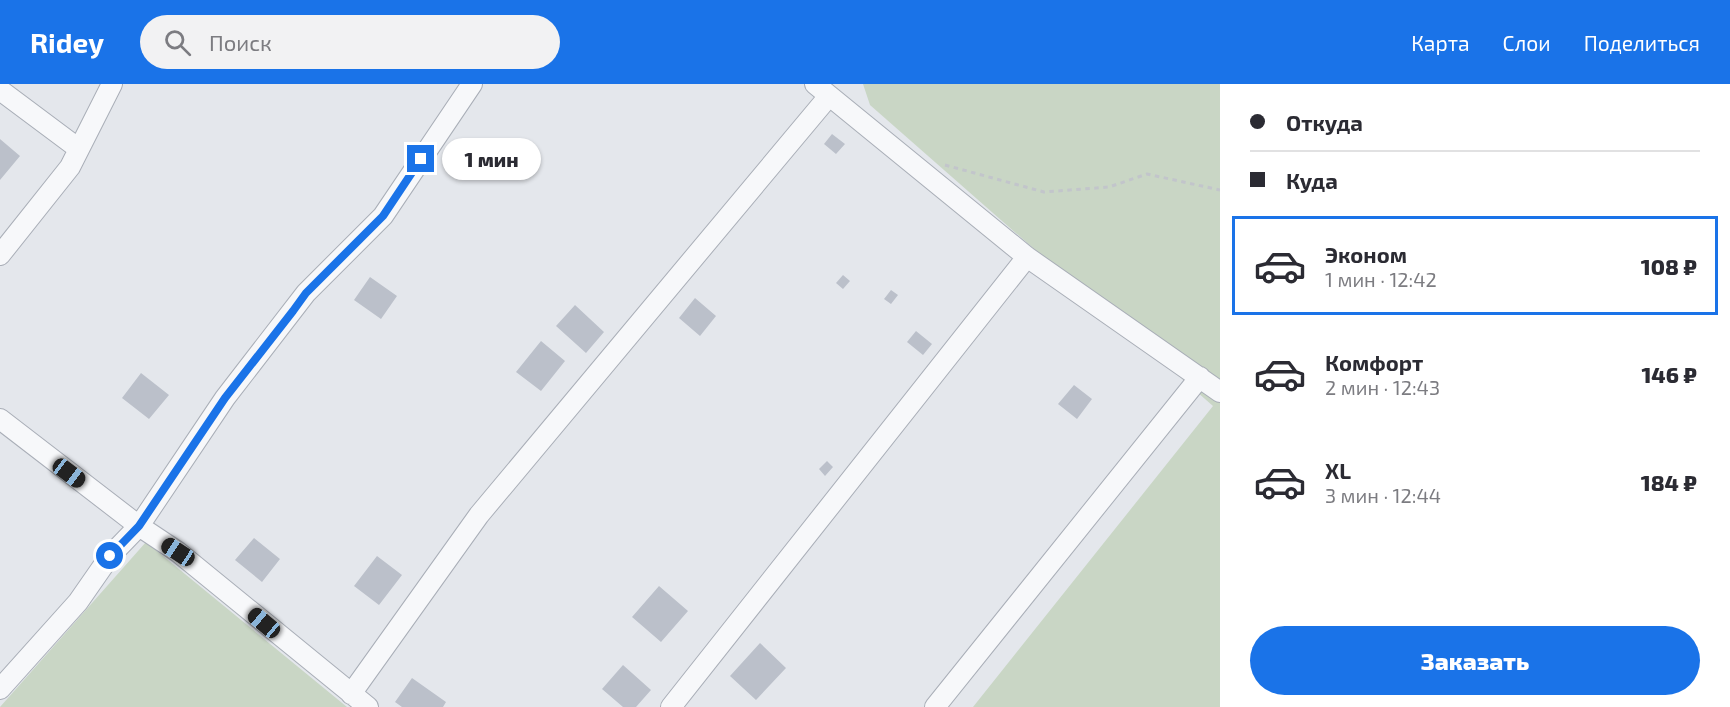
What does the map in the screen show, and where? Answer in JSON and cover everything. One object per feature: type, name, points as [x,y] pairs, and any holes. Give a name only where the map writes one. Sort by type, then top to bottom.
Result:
[{"type":"street","points":[[0,255],[70,166],[112,84]]},
{"type":"street","points":[[0,689],[78,602],[110,556],[139,526],[225,398],[306,293],[383,216],[472,84]]},
{"type":"street","points":[[351,694],[479,514],[820,87],[1027,257],[1220,392]]},
{"type":"street","points":[[0,90],[79,149]]},
{"type":"street","points":[[671,707],[1027,257]]},
{"type":"street","points":[[935,707],[1200,377]]},
{"type":"street","points":[[0,419],[139,526],[178,552],[368,707]]},
{"type":"path","points":[[945,165],[1044,192],[1109,187],[1147,174],[1220,189]]},
{"type":"green space","points":[[863,84],[1220,84],[1220,707],[973,707],[1213,406],[870,105]]},
{"type":"green space","points":[[146,542],[347,707],[0,707]]},
{"type":"building","points":[[832,134],[845,144],[836,154],[824,144]]},
{"type":"building","points":[[0,139],[20,156],[0,180]]},
{"type":"building","points":[[843,275],[850,281],[843,289],[836,283]]},
{"type":"building","points":[[370,277],[397,296],[381,319],[354,300]]},
{"type":"building","points":[[891,290],[898,295],[891,304],[884,299]]},
{"type":"building","points":[[695,298],[716,316],[700,336],[679,318]]},
{"type":"building","points":[[575,305],[604,332],[586,353],[556,326]]},
{"type":"building","points":[[916,331],[932,344],[923,355],[907,342]]},
{"type":"building","points":[[541,341],[565,361],[541,391],[516,372]]},
{"type":"building","points":[[141,373],[169,395],[149,419],[122,398]]},
{"type":"building","points":[[1074,385],[1092,399],[1077,419],[1058,404]]},
{"type":"building","points":[[827,461],[833,467],[825,476],[819,469]]},
{"type":"building","points":[[254,538],[280,559],[262,582],[235,560]]},
{"type":"building","points":[[377,556],[402,575],[379,605],[354,586]]},
{"type":"building","points":[[659,586],[688,611],[661,642],[632,617]]},
{"type":"building","points":[[760,643],[786,668],[756,700],[730,676]]},
{"type":"building","points":[[623,665],[651,690],[636,707],[623,707],[602,689]]},
{"type":"building","points":[[412,678],[446,702],[443,707],[402,707],[395,702]]},
{"type":"route","points":[[110,556],[139,526],[225,398],[306,293],[383,216],[421,159]]}]
